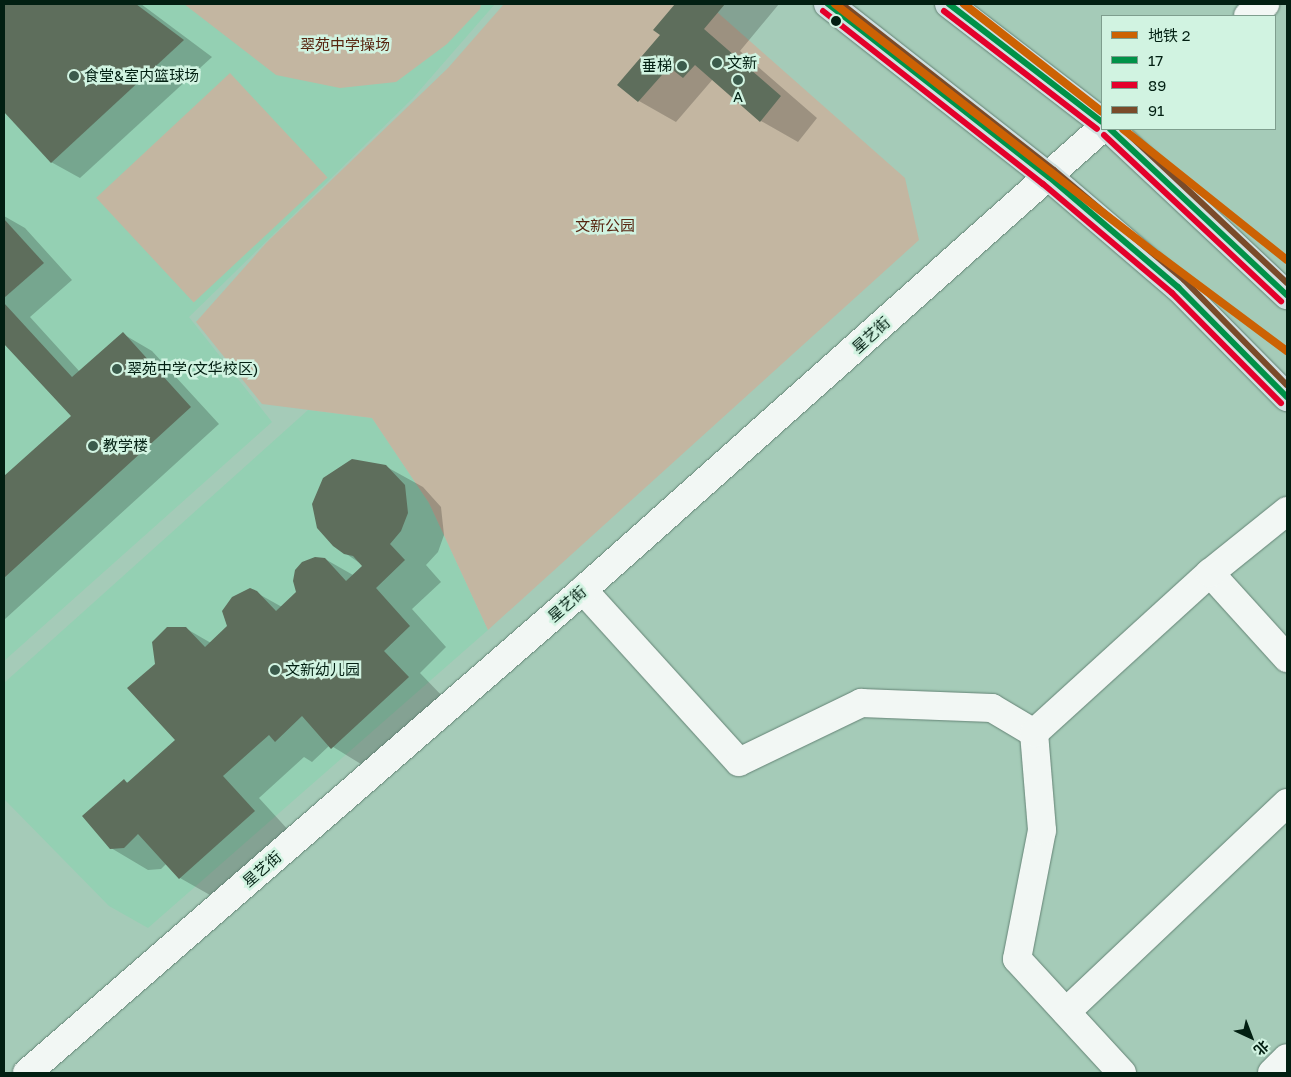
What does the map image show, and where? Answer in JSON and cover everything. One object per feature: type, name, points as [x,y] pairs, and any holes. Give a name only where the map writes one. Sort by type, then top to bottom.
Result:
[{"type":"main road","points":[[828,4],[1049,177],[1178,288],[1287,397]]},
{"type":"main road","points":[[949,4],[1101,121]]},
{"type":"main road","points":[[1111,130],[1287,295]]},
{"type":"street","points":[[1249,15],[1265,4]]},
{"type":"street","name":"星艺街","points":[[27,1073],[583,590],[1101,129]]},
{"type":"street","points":[[1034,733],[1210,573],[1287,511]]},
{"type":"street","points":[[1210,573],[1287,658]]},
{"type":"street","points":[[583,590],[739,762],[861,703],[992,708],[1034,733]]},
{"type":"street","points":[[1034,733],[1042,830],[1017,959],[1122,1073]]},
{"type":"street","points":[[1066,1012],[1287,803]]},
{"type":"street","points":[[1272,1073],[1287,1058]]},
{"type":"shaded area","name":"翠苑中学(文华校区)","points":[[4,4],[495,4],[413,98],[189,317],[272,422],[4,661]]},
{"type":"shaded area","points":[[308,410],[372,418],[429,503],[488,630],[148,928],[109,906],[4,799],[4,683]]},
{"type":"green space","name":"翠苑中学操场","points":[[184,4],[481,4],[480,9],[447,44],[396,82],[340,88],[276,75]]},
{"type":"green space","name":"文新公园","points":[[504,4],[708,4],[905,178],[919,240],[488,630],[429,503],[372,418],[262,404],[196,322],[267,242],[448,68]]},
{"type":"green space","points":[[230,73],[328,178],[194,302],[96,198]]},
{"type":"building","name":"食堂&室内篮球场","points":[[4,4],[136,4],[184,40],[51,163],[4,112]]},
{"type":"building","name":"文新","points":[[675,4],[725,4],[704,29],[781,96],[760,122],[695,65],[683,78],[669,67],[638,102],[617,85],[660,35],[653,30]]},
{"type":"building","points":[[4,219],[44,263],[4,298]]},
{"type":"building","name":"教学楼","points":[[4,303],[72,377],[123,332],[191,407],[4,578],[4,476],[71,416],[4,344]]},
{"type":"building","name":"文新幼儿园","points":[[352,459],[386,465],[405,485],[408,513],[401,531],[390,544],[405,560],[376,588],[410,626],[384,651],[409,677],[331,749],[302,716],[275,742],[269,735],[223,776],[255,811],[179,879],[138,834],[124,848],[110,849],[82,816],[124,779],[127,783],[175,740],[127,688],[155,664],[152,642],[167,627],[186,627],[205,647],[227,626],[222,611],[232,597],[250,588],[257,591],[276,611],[296,592],[293,581],[295,570],[302,562],[315,557],[325,558],[346,581],[362,566],[353,556],[344,554],[333,546],[317,528],[312,504],[323,478]]},
{"type":"metro line","name":"2","points":[[835,4],[1158,255],[1287,351]]},
{"type":"metro line","name":"2","points":[[964,4],[1101,111]]},
{"type":"metro line","name":"2","points":[[1124,130],[1287,260]]},
{"type":"transit line","name":"17","points":[[828,4],[1049,177],[1178,287],[1287,397]]},
{"type":"transit line","name":"91","points":[[842,4],[1054,170],[1184,280],[1287,385]]},
{"type":"transit line","name":"17","points":[[949,4],[1101,121]]},
{"type":"transit line","name":"91","points":[[963,4],[1101,110]]},
{"type":"transit line","name":"89","points":[[823,11],[1043,184],[1172,293],[1281,403]]},
{"type":"transit line","name":"89","points":[[944,11],[1097,129]]},
{"type":"transit line","name":"17","points":[[1111,130],[1287,295]]},
{"type":"transit line","name":"91","points":[[1124,130],[1287,283]]},
{"type":"transit line","name":"89","points":[[1104,135],[1281,301]]},
{"type":"place","name":"文新","points":[[717,63]]},
{"type":"place","name":"垂梯","points":[[682,66]]},
{"type":"place","name":"食堂&室内篮球场","points":[[74,76]]},
{"type":"place","name":"A","points":[[738,80]]},
{"type":"place","name":"翠苑中学(文华校区)","points":[[117,369]]},
{"type":"place","name":"教学楼","points":[[93,446]]},
{"type":"place","name":"文新幼儿园","points":[[275,670]]}]
